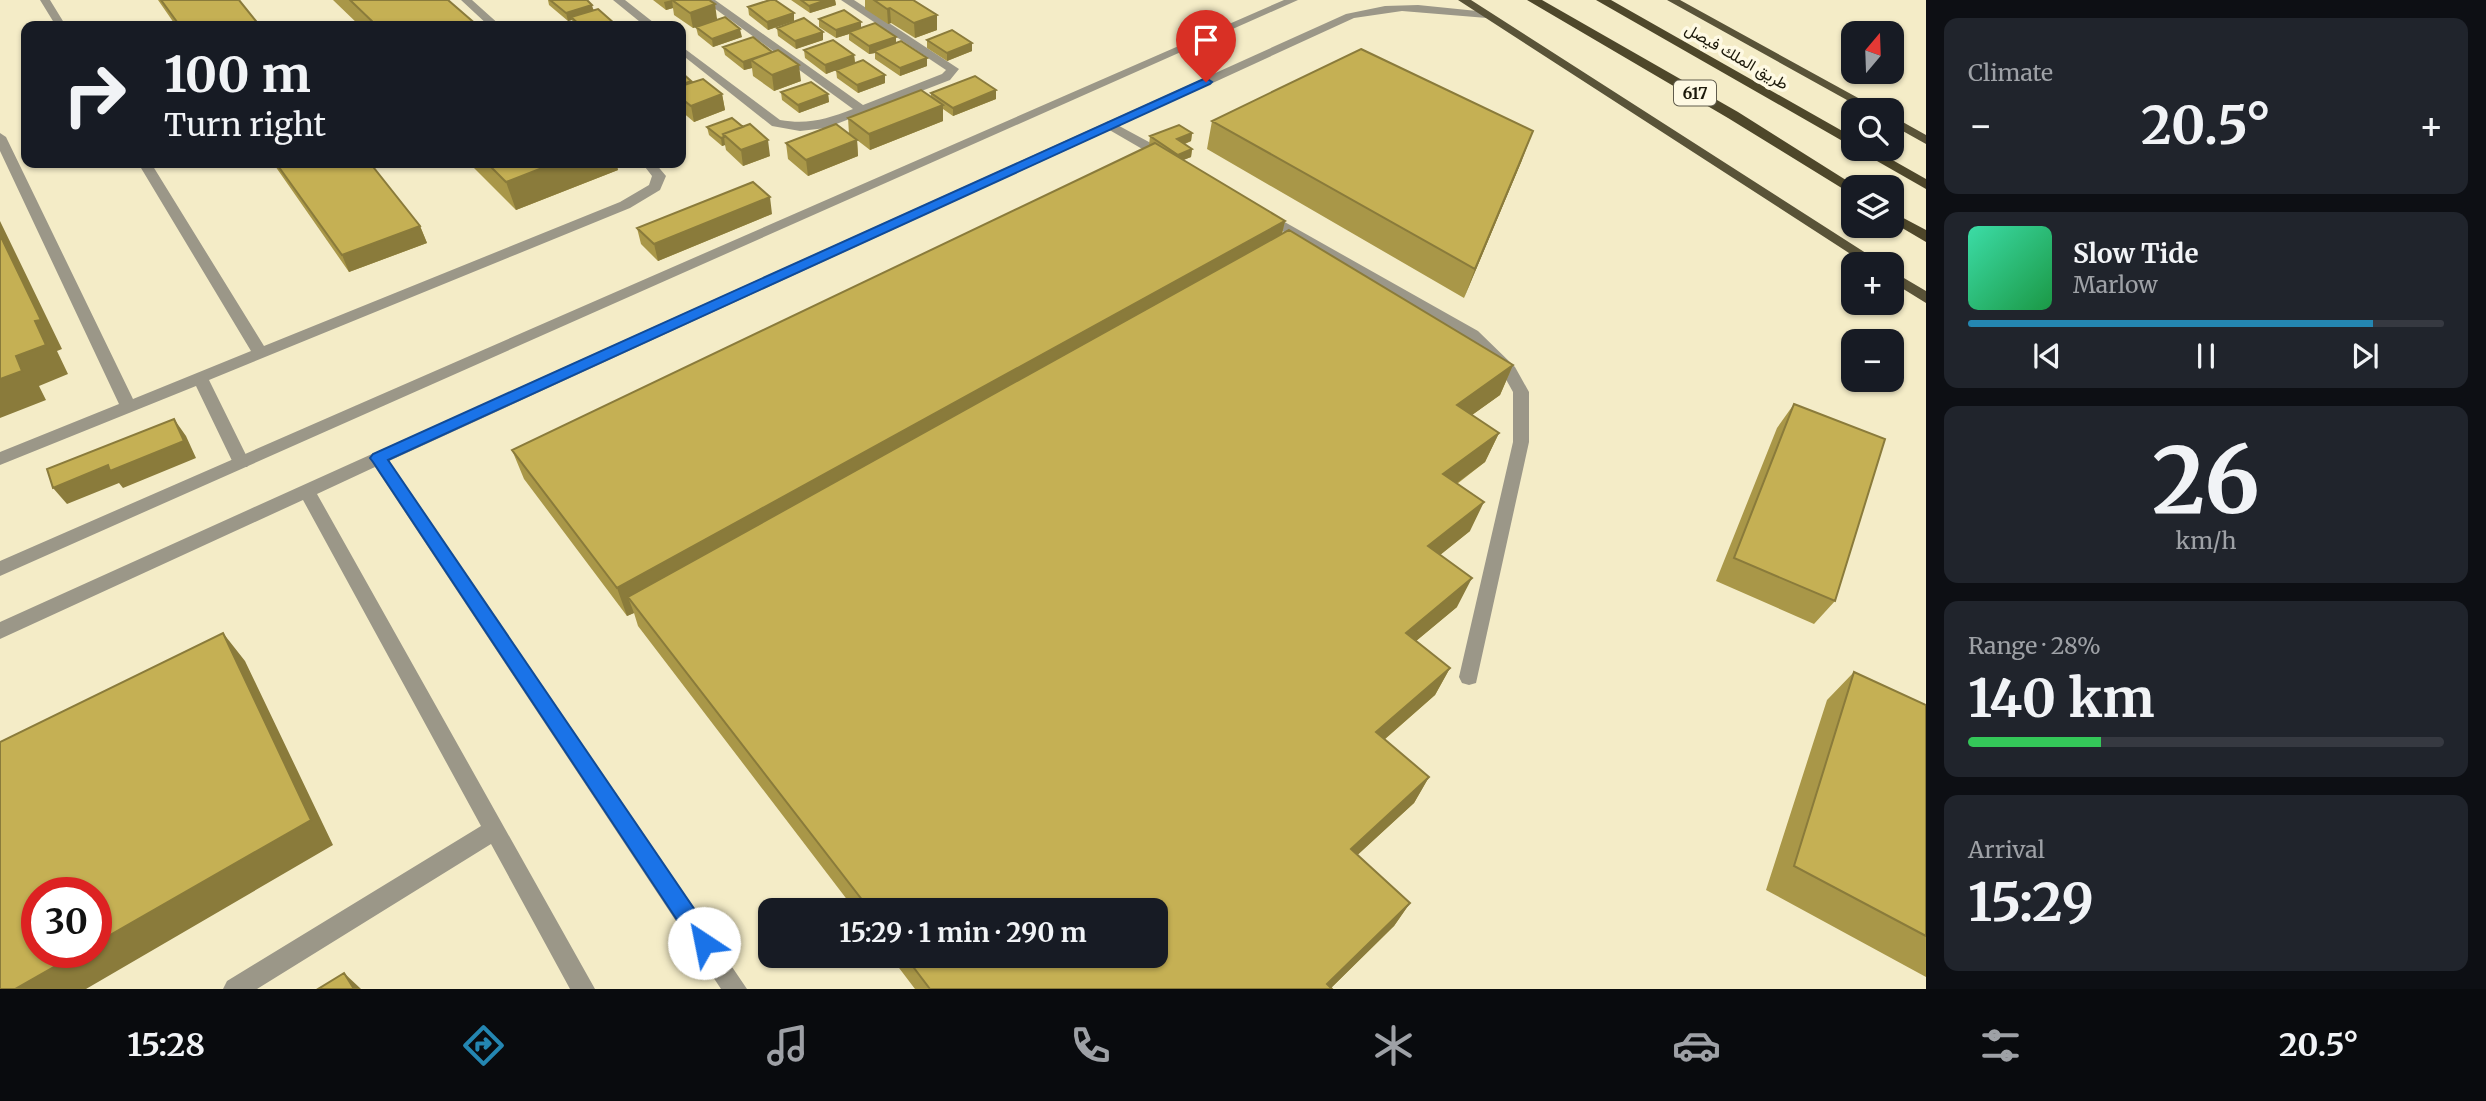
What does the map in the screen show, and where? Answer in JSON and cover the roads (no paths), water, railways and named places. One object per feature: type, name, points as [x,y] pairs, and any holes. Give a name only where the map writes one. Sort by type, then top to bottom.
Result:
[{"type":"highway","name":"617","points":[[1533,0],[1733,115],[1841,183]]},
{"type":"highway","name":"طريق الملك فيصل","points":[[1602,0],[1841,136]]},
{"type":"highway","points":[[1884,161],[1926,185]]},
{"type":"highway","points":[[1904,223],[1926,237]]},
{"type":"main road","points":[[1463,0],[1857,252]]},
{"type":"main road","points":[[1672,0],[1852,98]]},
{"type":"main road","points":[[1904,127],[1926,140]]},
{"type":"main road","points":[[1904,283],[1926,298]]},
{"type":"street","points":[[45,0],[58,21]]},
{"type":"street","points":[[466,0],[489,21]]},
{"type":"street","points":[[618,0],[645,21]]},
{"type":"street","points":[[708,0],[861,109]]},
{"type":"street","points":[[686,53],[776,123],[800,127],[822,125],[946,77],[953,69],[846,0]]},
{"type":"street","points":[[0,569],[1293,0]]},
{"type":"street","points":[[0,631],[1350,16],[1396,4],[1487,15]]},
{"type":"street","points":[[1110,125],[1183,167]]},
{"type":"street","points":[[0,137],[129,408]]},
{"type":"street","points":[[147,168],[261,354]]},
{"type":"street","points":[[0,459],[201,379],[645,195],[655,187],[659,176],[652,168]]},
{"type":"street","points":[[1255,209],[1473,335],[1509,370],[1521,392],[1521,442],[1469,677]]},
{"type":"street","points":[[201,379],[241,463]]},
{"type":"street","points":[[378,458],[735,989]]},
{"type":"street","points":[[307,491],[583,989]]},
{"type":"street","points":[[235,989],[495,830]]}]
